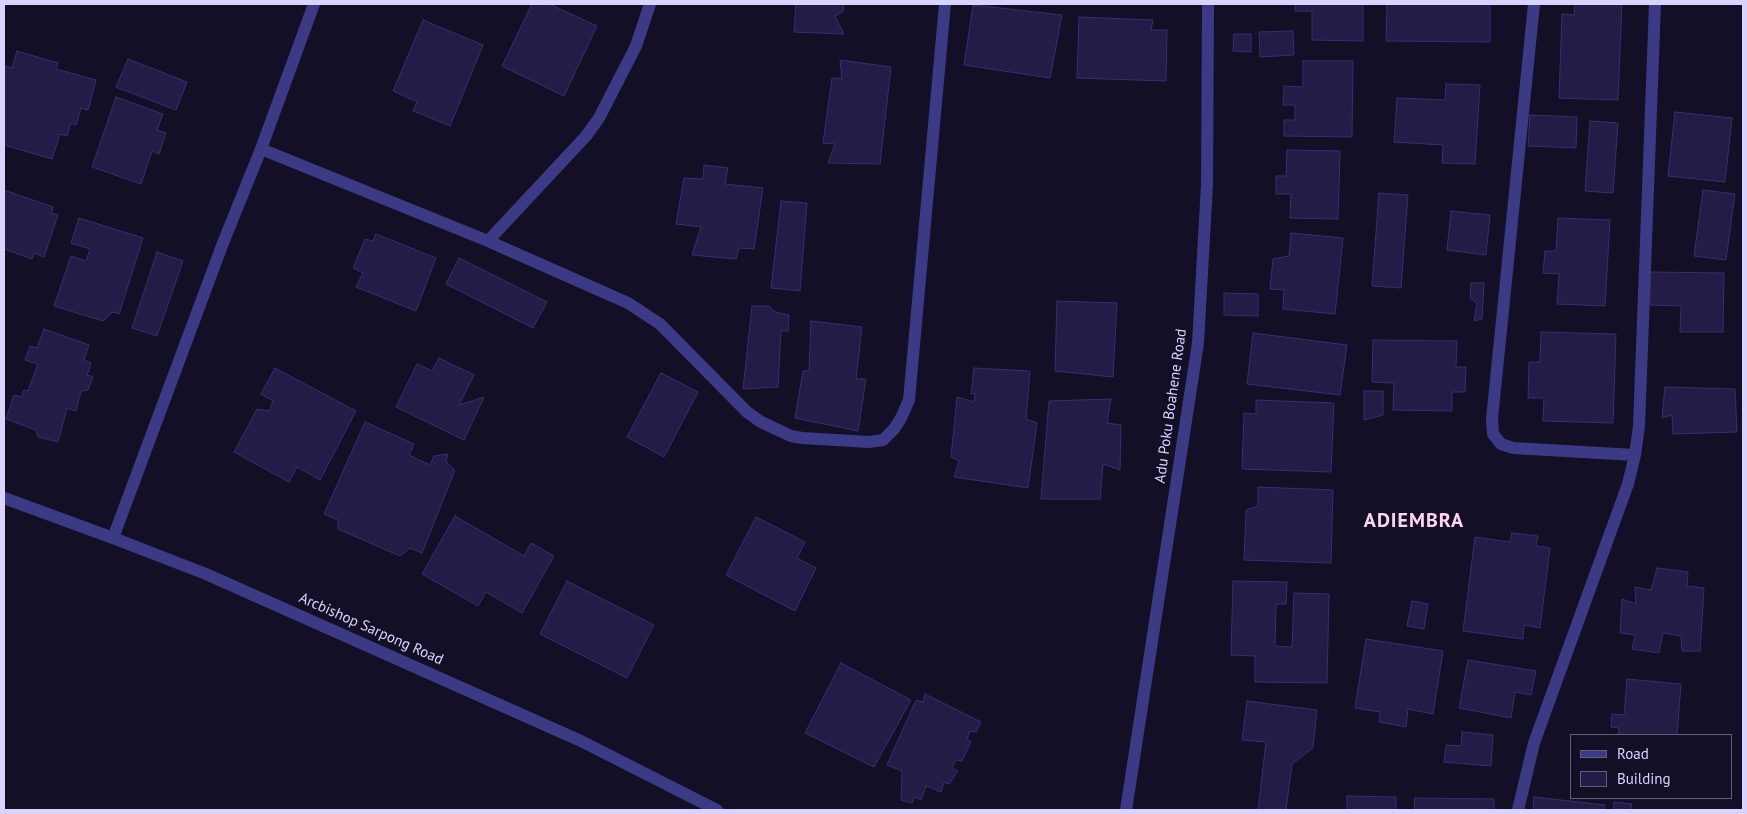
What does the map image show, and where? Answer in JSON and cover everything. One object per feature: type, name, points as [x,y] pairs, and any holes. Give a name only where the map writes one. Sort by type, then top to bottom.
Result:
[{"type":"street","points":[[113,538],[314,4]]},
{"type":"street","points":[[488,241],[586,136],[599,118],[636,46],[650,4]]},
{"type":"street","points":[[261,148],[488,241],[628,304],[660,324],[746,412],[761,422],[791,436],[802,438],[869,442],[883,440],[902,418],[909,400],[945,4]]},
{"type":"street","name":"Adu Poku Boahene Road","points":[[1126,810],[1198,343],[1207,185],[1208,4]]},
{"type":"street","points":[[1534,4],[1492,419],[1493,434],[1501,444],[1513,448],[1635,455]]},
{"type":"street","points":[[1518,810],[1534,743],[1628,484],[1640,426],[1654,4]]},
{"type":"street","name":"Arcbishop Sarpong Road","points":[[4,498],[206,574],[581,740],[717,810]]},
{"type":"building","points":[[532,4],[549,4],[597,26],[564,96],[502,66]]},
{"type":"building","points":[[796,4],[844,4],[843,12],[835,16],[844,34],[794,32]]},
{"type":"building","points":[[1295,4],[1363,4],[1363,41],[1312,40],[1312,11],[1295,11]]},
{"type":"building","points":[[1387,4],[1490,4],[1490,42],[1386,41]]},
{"type":"building","points":[[1575,4],[1622,4],[1618,100],[1559,98],[1562,14],[1574,15]]},
{"type":"building","points":[[973,5],[1062,15],[1050,78],[964,65]]},
{"type":"building","points":[[1079,17],[1153,20],[1151,30],[1167,30],[1166,81],[1077,78]]},
{"type":"building","points":[[423,20],[483,45],[450,126],[413,111],[417,102],[393,91]]},
{"type":"building","points":[[1293,31],[1294,55],[1260,57],[1259,32]]},
{"type":"building","points":[[1234,34],[1251,34],[1251,52],[1233,51]]},
{"type":"building","points":[[17,51],[58,63],[56,69],[96,80],[88,110],[81,108],[76,125],[71,123],[67,136],[60,134],[52,159],[4,145],[4,66],[12,68]]},
{"type":"building","points":[[128,59],[187,82],[176,110],[116,87]]},
{"type":"building","points":[[840,60],[891,67],[880,164],[828,163],[835,144],[823,143],[832,78],[842,79]]},
{"type":"building","points":[[1303,61],[1353,61],[1352,137],[1284,136],[1284,120],[1295,120],[1295,105],[1283,105],[1284,86],[1303,87]]},
{"type":"building","points":[[1446,84],[1480,85],[1475,164],[1442,163],[1443,145],[1394,142],[1397,98],[1445,100]]},
{"type":"building","points":[[116,97],[163,114],[157,130],[166,133],[159,154],[152,151],[141,184],[92,167]]},
{"type":"building","points":[[1675,112],[1732,118],[1725,182],[1668,176]]},
{"type":"building","points":[[1530,115],[1577,117],[1576,148],[1528,146]]},
{"type":"building","points":[[1590,121],[1618,123],[1613,193],[1585,191]]},
{"type":"building","points":[[1287,150],[1340,151],[1338,219],[1290,218],[1291,194],[1276,194],[1276,176],[1286,176]]},
{"type":"building","points":[[704,165],[728,168],[725,184],[763,188],[754,249],[739,248],[736,259],[692,255],[701,227],[676,224],[684,178],[703,179]]},
{"type":"building","points":[[4,190],[53,207],[51,213],[58,215],[44,257],[34,253],[32,259],[4,249]]},
{"type":"building","points":[[1703,190],[1735,194],[1726,260],[1694,256]]},
{"type":"building","points":[[1379,193],[1408,195],[1401,288],[1372,286]]},
{"type":"building","points":[[781,201],[807,203],[800,291],[771,288]]},
{"type":"building","points":[[1451,211],[1490,215],[1486,255],[1447,250]]},
{"type":"building","points":[[79,218],[143,238],[119,314],[113,312],[103,321],[54,306],[71,256],[86,261],[90,249],[71,243]]},
{"type":"building","points":[[1558,218],[1610,220],[1605,306],[1557,304],[1559,274],[1543,273],[1545,251],[1556,251]]},
{"type":"building","points":[[1291,233],[1343,238],[1335,314],[1283,309],[1284,290],[1270,289],[1273,259],[1289,256]]},
{"type":"building","points":[[376,234],[436,258],[416,311],[356,287],[363,273],[353,268],[365,239],[373,241]]},
{"type":"building","points":[[157,252],[183,261],[157,336],[132,328]]},
{"type":"building","points":[[459,258],[547,302],[533,328],[446,284]]},
{"type":"building","points":[[1650,272],[1724,273],[1723,332],[1680,332],[1681,306],[1650,305]]},
{"type":"building","points":[[1471,283],[1484,283],[1482,319],[1474,321],[1477,303],[1470,298]]},
{"type":"building","points":[[1224,293],[1258,294],[1258,316],[1224,315]]},
{"type":"building","points":[[1057,301],[1117,303],[1113,377],[1055,371]]},
{"type":"building","points":[[752,306],[769,306],[775,312],[789,315],[788,331],[781,331],[778,387],[743,389]]},
{"type":"building","points":[[811,321],[862,327],[856,379],[866,379],[858,431],[795,418],[803,371],[809,371]]},
{"type":"building","points":[[44,329],[89,345],[84,360],[91,363],[87,375],[93,377],[88,390],[81,391],[76,411],[67,408],[58,442],[38,437],[36,430],[6,419],[14,395],[21,397],[24,390],[28,391],[38,364],[25,360],[30,346],[37,348]]},
{"type":"building","points":[[1541,332],[1616,334],[1613,423],[1543,421],[1544,398],[1528,398],[1529,362],[1540,362]]},
{"type":"building","points":[[1253,333],[1347,345],[1340,395],[1247,384]]},
{"type":"building","points":[[1373,340],[1457,341],[1456,367],[1466,367],[1465,392],[1452,392],[1452,411],[1393,410],[1394,383],[1372,382]]},
{"type":"building","points":[[439,358],[474,375],[459,405],[484,397],[464,440],[396,407],[417,364],[432,371]]},
{"type":"building","points":[[275,368],[356,411],[320,480],[297,467],[289,482],[234,452],[257,409],[269,411],[273,401],[261,394]]},
{"type":"building","points":[[974,368],[1030,371],[1026,419],[1037,423],[1028,488],[954,477],[959,461],[951,457],[957,397],[974,402],[975,393],[971,394]]},
{"type":"building","points":[[661,373],[698,392],[664,457],[627,437]]},
{"type":"building","points":[[1665,387],[1735,389],[1737,432],[1673,434],[1672,415],[1662,418]]},
{"type":"building","points":[[1364,391],[1383,391],[1383,415],[1364,420]]},
{"type":"building","points":[[1111,399],[1107,423],[1121,425],[1120,470],[1103,464],[1100,499],[1041,499],[1049,401]]},
{"type":"building","points":[[1256,400],[1334,403],[1331,472],[1242,469],[1244,413],[1256,414]]},
{"type":"building","points":[[365,422],[414,444],[409,455],[430,465],[434,456],[448,454],[446,462],[455,470],[422,553],[410,548],[400,556],[338,529],[338,520],[324,514]]},
{"type":"building","points":[[1258,487],[1333,490],[1331,563],[1244,560],[1246,510],[1258,506]]},
{"type":"building","points":[[455,516],[524,556],[531,543],[554,556],[522,613],[486,592],[478,606],[422,574]]},
{"type":"building","points":[[756,517],[805,542],[797,558],[816,568],[795,611],[726,575]]},
{"type":"building","points":[[1512,533],[1538,536],[1536,546],[1550,548],[1540,628],[1524,625],[1523,639],[1463,631],[1475,537],[1510,542]]},
{"type":"building","points":[[1657,568],[1688,572],[1687,586],[1704,588],[1700,651],[1682,651],[1681,636],[1663,633],[1659,653],[1632,649],[1635,635],[1620,633],[1622,599],[1636,604],[1635,587],[1651,590]]},
{"type":"building","points":[[567,581],[654,625],[627,678],[540,634]]},
{"type":"building","points":[[1233,581],[1287,582],[1286,604],[1276,604],[1275,646],[1292,647],[1294,593],[1329,594],[1327,683],[1255,682],[1255,656],[1231,655]]},
{"type":"building","points":[[1412,601],[1428,604],[1424,629],[1407,626]]},
{"type":"building","points":[[1366,639],[1443,651],[1433,714],[1408,709],[1406,727],[1379,722],[1380,712],[1355,708]]},
{"type":"building","points":[[1468,660],[1536,671],[1531,695],[1515,692],[1511,718],[1459,708]]},
{"type":"building","points":[[841,663],[911,700],[874,767],[805,733]]},
{"type":"building","points":[[1627,679],[1681,684],[1677,734],[1618,734],[1619,728],[1611,727],[1612,714],[1624,715]]},
{"type":"building","points":[[925,694],[981,722],[976,732],[970,731],[967,739],[971,742],[962,761],[956,760],[952,768],[958,771],[949,784],[944,782],[941,792],[926,786],[921,800],[915,797],[912,803],[901,800],[902,771],[887,765],[916,700],[923,702]]},
{"type":"building","points":[[1247,701],[1317,710],[1313,748],[1292,764],[1286,810],[1258,810],[1266,742],[1242,740]]},
{"type":"building","points":[[1462,732],[1493,735],[1491,766],[1444,762],[1446,745],[1461,746]]},
{"type":"building","points":[[1347,796],[1396,797],[1396,810],[1347,810]]},
{"type":"building","points":[[1534,797],[1605,805],[1604,810],[1533,810]]},
{"type":"building","points":[[1415,798],[1494,799],[1494,810],[1414,810]]},
{"type":"building","points":[[1614,802],[1632,804],[1631,810],[1613,810]]},
{"type":"district","name":"ADIEMBRA","points":[[1414,521]]}]
